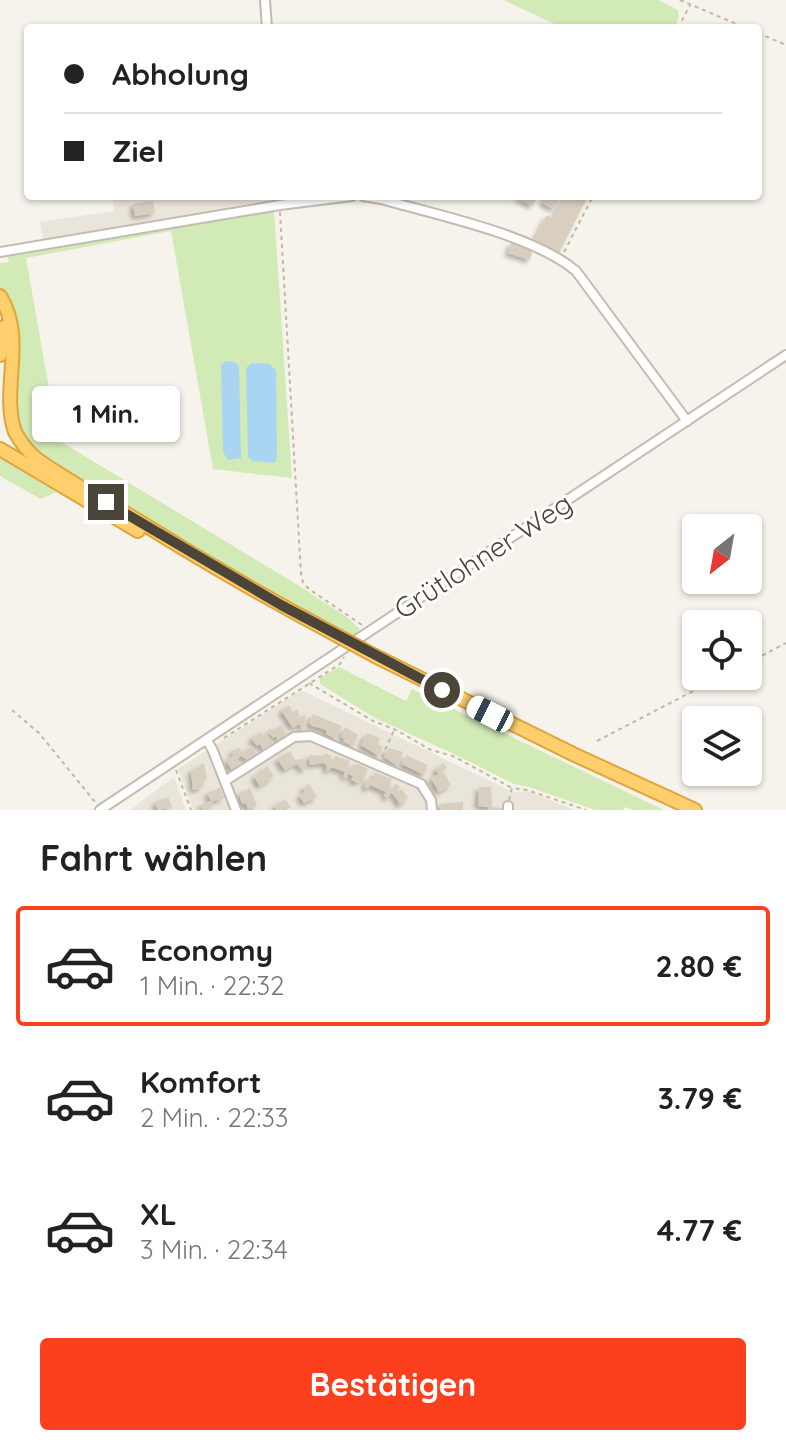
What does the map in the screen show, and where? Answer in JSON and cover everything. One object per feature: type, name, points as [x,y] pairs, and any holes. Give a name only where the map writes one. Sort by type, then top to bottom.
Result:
[{"type":"highway","points":[[0,296],[8,312],[12,338],[7,387],[9,415],[20,441],[38,460],[337,643]]},
{"type":"highway","points":[[0,310],[5,337],[0,355]]},
{"type":"highway","points":[[0,447],[158,533]]},
{"type":"highway","points":[[0,447],[337,643],[695,810]]},
{"type":"highway","points":[[372,658],[536,744],[679,810]]},
{"type":"street","points":[[265,0],[267,24]]},
{"type":"street","points":[[0,252],[279,200]]},
{"type":"street","points":[[384,200],[526,242],[576,271],[687,421]]},
{"type":"street","name":"Grütlohner Weg","points":[[100,810],[209,743],[337,643],[369,631],[786,355]]},
{"type":"street","points":[[225,781],[294,737],[311,736],[421,784],[431,800],[432,810]]},
{"type":"street","points":[[209,743],[236,810]]},
{"type":"path","points":[[680,0],[737,24]]},
{"type":"path","points":[[680,24],[690,4]]},
{"type":"path","points":[[762,35],[786,45]]},
{"type":"path","points":[[279,200],[301,574],[303,583],[309,589],[369,631]]},
{"type":"path","points":[[560,260],[591,200]]},
{"type":"path","points":[[209,743],[340,664],[344,658],[337,643]]},
{"type":"path","points":[[762,656],[786,643]]},
{"type":"path","points":[[309,683],[373,721],[425,747],[453,756],[512,788],[586,810]]},
{"type":"path","points":[[597,741],[695,690]]},
{"type":"path","points":[[12,710],[39,733],[100,810]]},
{"type":"path","points":[[377,767],[394,729]]},
{"type":"path","points":[[172,763],[191,810]]},
{"type":"path","points":[[508,808],[512,788]]},
{"type":"shaded area","points":[[113,200],[273,200],[43,239],[40,222],[114,211]]},
{"type":"shaded area","points":[[301,690],[513,792],[527,791],[575,810],[193,810],[178,769]]},
{"type":"shaded area","points":[[174,777],[186,810],[130,810]]},
{"type":"green space","points":[[503,0],[659,0],[678,10],[679,18],[676,24],[554,24]]},
{"type":"green space","points":[[274,211],[292,478],[213,469],[171,231],[26,258],[58,440],[348,618],[360,629],[354,637],[44,461],[23,435],[13,403],[0,290],[0,263],[9,262],[8,257]]},
{"type":"green space","points":[[0,457],[57,492],[41,499],[0,476]]},
{"type":"green space","points":[[339,667],[406,701],[412,689],[664,810],[625,807],[623,810],[595,810],[514,784],[375,718],[320,684],[320,678]]},
{"type":"water","points":[[225,361],[239,366],[241,458],[228,460],[223,452],[221,365]]},
{"type":"water","points":[[252,363],[269,364],[276,370],[275,463],[253,461],[248,457],[246,368]]},
{"type":"building","points":[[522,200],[536,200],[532,206]]},
{"type":"building","points":[[544,200],[559,200],[554,209],[542,203]]},
{"type":"building","points":[[563,200],[586,200],[559,253],[534,240],[547,215],[553,218]]},
{"type":"building","points":[[153,201],[155,213],[135,216],[133,204]]},
{"type":"building","points":[[511,242],[533,249],[530,260],[508,253]]},
{"type":"building","points":[[289,705],[293,712],[297,709],[300,715],[297,719],[305,714],[306,725],[302,728],[299,724],[293,728],[281,710]]},
{"type":"building","points":[[313,714],[342,726],[336,739],[326,734],[324,729],[309,723]]},
{"type":"building","points":[[281,725],[287,734],[278,740],[268,730]]},
{"type":"building","points":[[345,727],[358,735],[353,746],[343,742],[344,738],[341,737]]},
{"type":"building","points":[[260,732],[262,735],[266,733],[273,743],[263,750],[251,738]]},
{"type":"building","points":[[367,733],[380,738],[378,744],[383,747],[379,756],[361,745]]},
{"type":"building","points":[[252,746],[257,754],[248,760],[241,756],[237,759],[240,765],[232,770],[226,761],[234,755],[231,751],[239,748],[242,752]]},
{"type":"building","points":[[389,748],[403,752],[398,766],[384,757]]},
{"type":"building","points":[[290,751],[295,760],[305,759],[306,769],[301,769],[297,763],[285,770],[277,759]]},
{"type":"building","points":[[325,753],[332,756],[330,760],[333,762],[335,756],[350,761],[348,767],[358,764],[368,769],[363,780],[360,779],[359,783],[351,780],[353,776],[348,774],[347,778],[343,777],[345,772],[331,767],[329,771],[326,770],[327,765],[323,763],[310,765],[309,755],[323,756]]},
{"type":"building","points":[[406,755],[428,765],[424,775],[402,764]]},
{"type":"building","points":[[204,763],[207,779],[201,782],[203,787],[193,790],[191,771]]},
{"type":"building","points":[[443,763],[447,767],[443,771],[451,785],[439,792],[431,778],[439,774],[435,770]]},
{"type":"building","points":[[267,766],[274,776],[260,786],[254,777]]},
{"type":"building","points":[[375,772],[392,779],[389,787],[395,784],[400,786],[397,792],[402,789],[408,798],[400,805],[391,793],[388,798],[384,796],[386,792],[370,785],[368,789],[364,787]]},
{"type":"building","points":[[309,784],[317,797],[304,803],[299,795],[305,792],[303,788]]},
{"type":"building","points":[[479,787],[491,787],[492,807],[502,810],[478,806]]},
{"type":"building","points":[[220,788],[224,798],[211,802],[213,807],[203,810],[201,805],[211,801],[207,793]]},
{"type":"building","points":[[250,788],[257,806],[248,809],[239,793]]},
{"type":"building","points":[[168,797],[172,807],[158,810],[155,802]]},
{"type":"building","points":[[285,799],[291,808],[277,810],[274,806]]},
{"type":"building","points":[[463,802],[463,810],[441,810],[440,804]]},
{"type":"route","points":[[106,502],[281,605],[442,690]]}]
